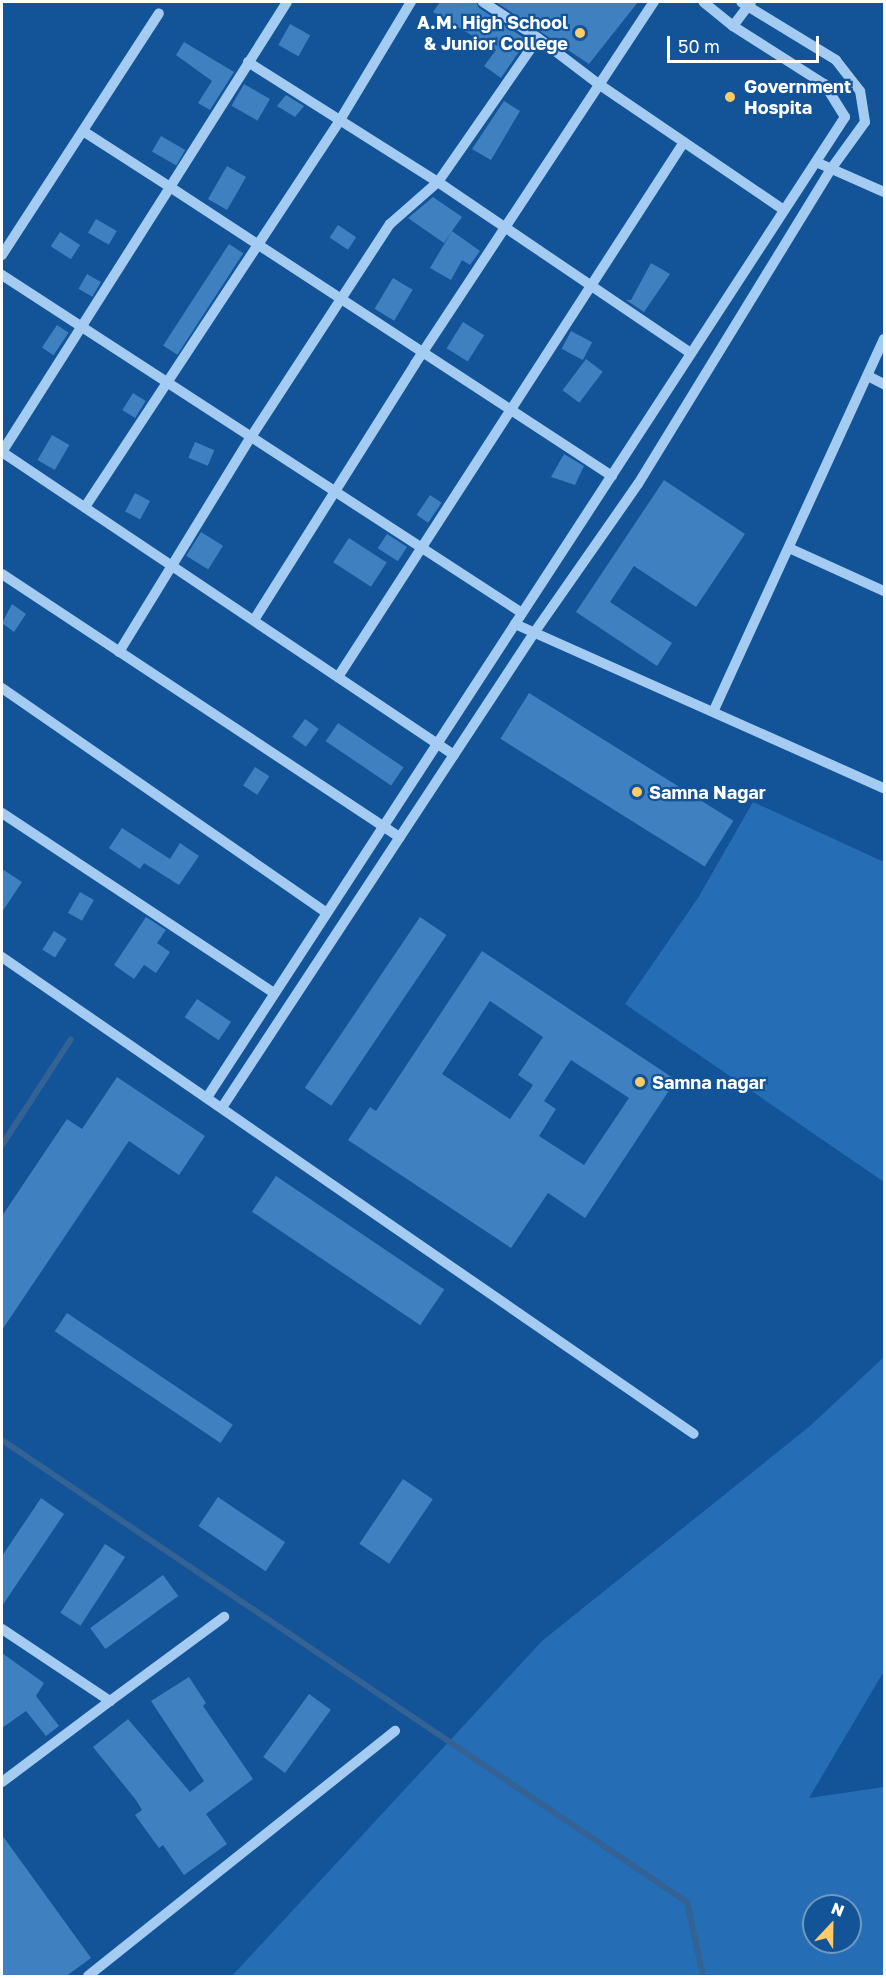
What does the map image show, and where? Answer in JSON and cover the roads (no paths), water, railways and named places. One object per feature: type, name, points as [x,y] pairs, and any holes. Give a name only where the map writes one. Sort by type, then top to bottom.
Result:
[{"type":"street","points":[[287,2],[2,452],[454,755]]},
{"type":"street","points":[[85,507],[340,120],[411,2]]},
{"type":"street","points":[[483,2],[784,210]]},
{"type":"street","points":[[254,620],[423,352],[654,2]]},
{"type":"street","points":[[208,1096],[845,117],[824,84],[733,26],[704,2]]},
{"type":"street","points":[[223,1106],[534,633],[638,484],[831,169],[865,122],[860,91],[836,60],[747,3],[733,26]]},
{"type":"street","points":[[2,255],[159,13]]},
{"type":"street","points":[[119,652],[251,437],[390,224],[438,182],[538,38]]},
{"type":"street","points":[[248,63],[438,182],[590,287],[691,353]]},
{"type":"street","points":[[82,131],[612,476]]},
{"type":"street","points":[[338,677],[684,142]]},
{"type":"street","points":[[816,162],[885,192]]},
{"type":"street","points":[[2,275],[168,381],[522,614]]},
{"type":"street","points":[[714,710],[885,339]]},
{"type":"street","points":[[868,376],[885,384]]},
{"type":"street","points":[[789,548],[885,591]]},
{"type":"street","points":[[2,574],[400,837]]},
{"type":"street","points":[[515,624],[714,710],[885,788]]},
{"type":"street","points":[[2,688],[327,913]]},
{"type":"street","points":[[2,813],[274,993]]},
{"type":"street","points":[[2,957],[223,1106],[694,1434]]},
{"type":"street","points":[[2,1782],[224,1617]]},
{"type":"street","points":[[2,1629],[110,1701]]},
{"type":"street","points":[[88,1977],[395,1731]]},
{"type":"waterway","points":[[2,1145],[71,1039]]},
{"type":"waterway","points":[[2,1440],[687,1902],[703,1976]]},
{"type":"place","name":"A.M. High School & Junior College","points":[[580,33]]},
{"type":"place","name":"Government Hospita","points":[[730,97]]},
{"type":"place","name":"Samna Nagar","points":[[637,792]]},
{"type":"place","name":"Samna nagar","points":[[640,1082]]}]
